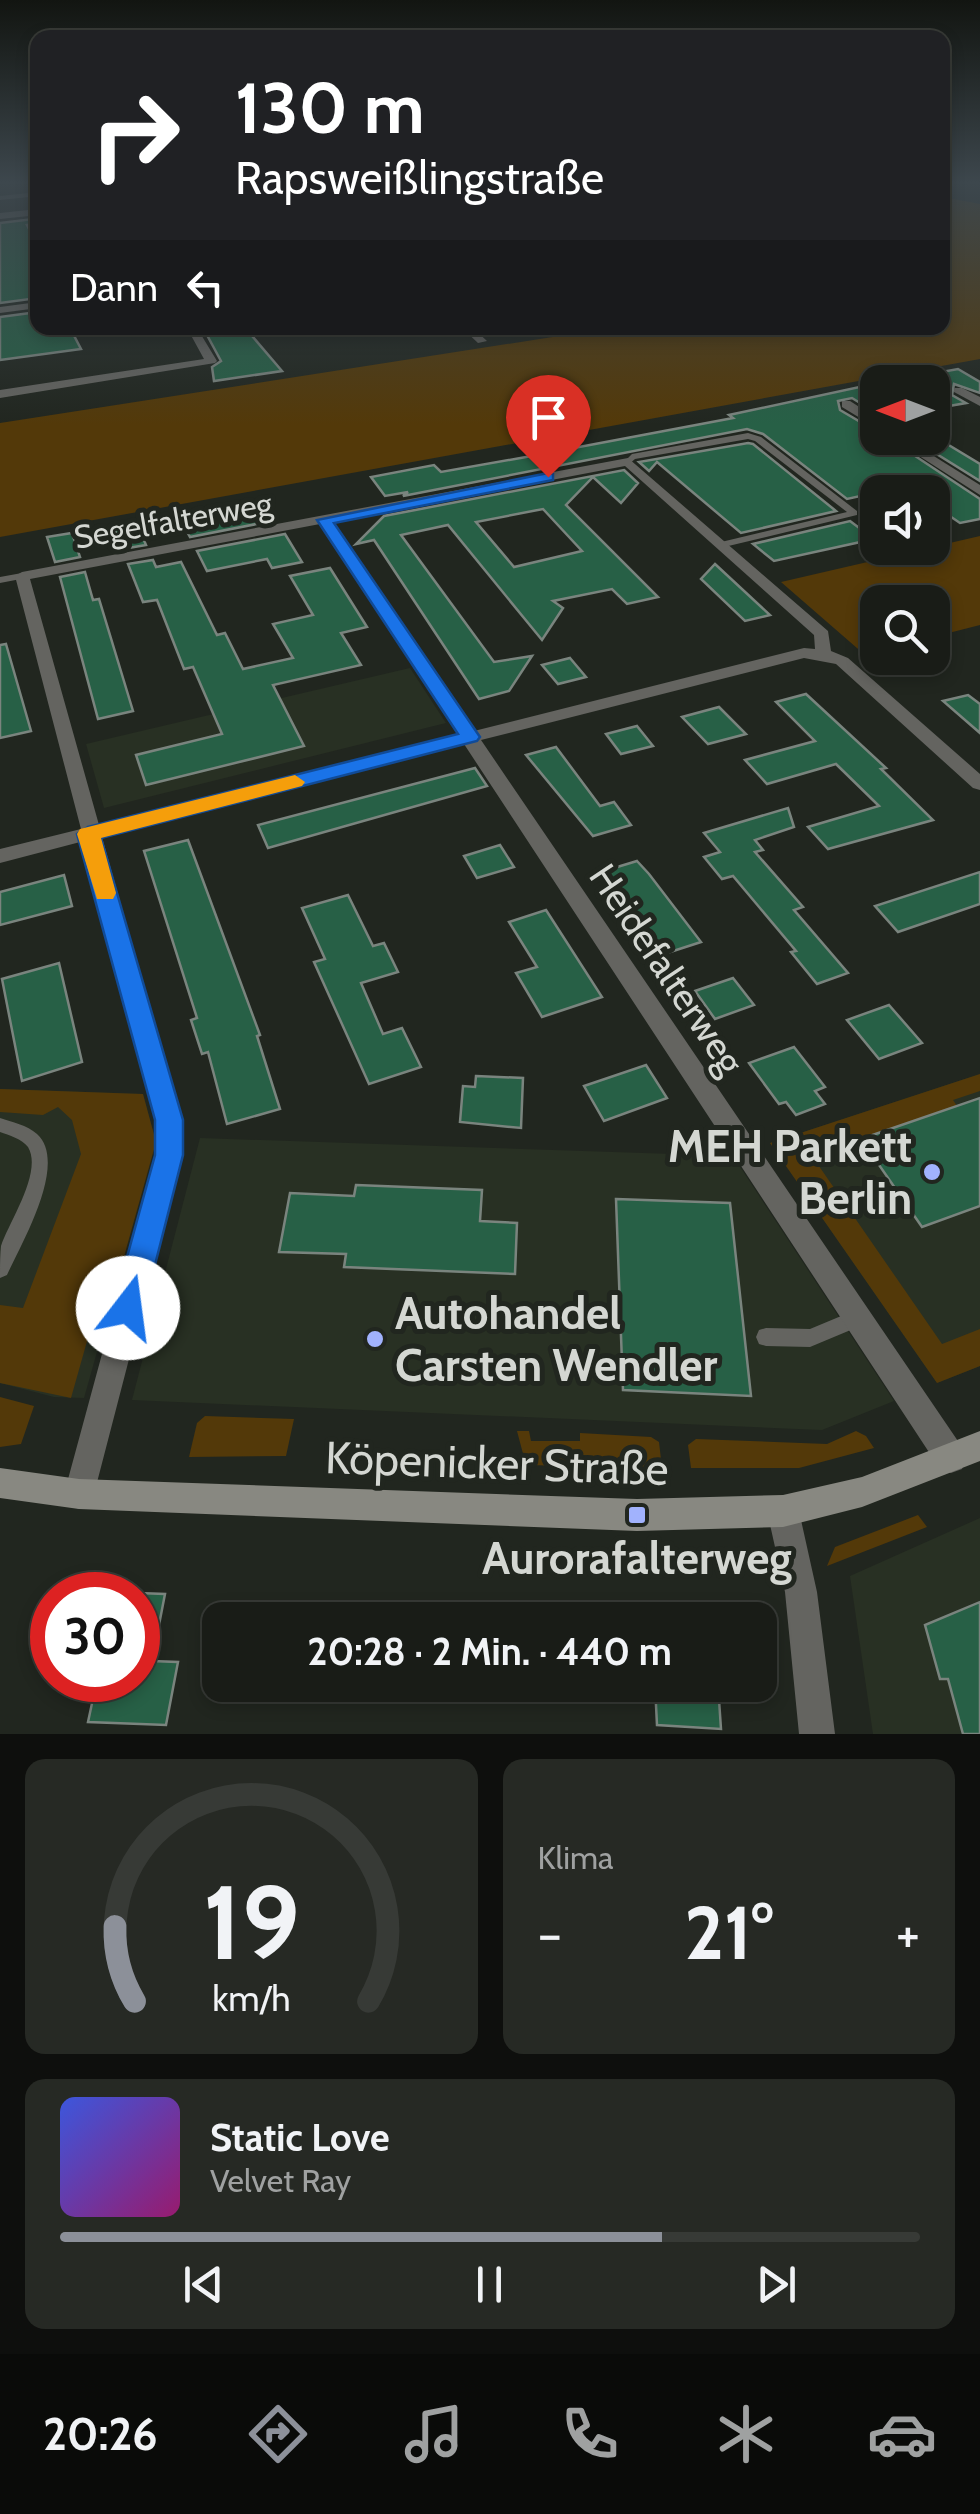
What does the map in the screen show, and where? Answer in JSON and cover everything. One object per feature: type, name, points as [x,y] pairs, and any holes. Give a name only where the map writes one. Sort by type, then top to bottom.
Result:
[{"type":"main road","name":"Köpenicker Straße","points":[[0,1483],[79,1494],[651,1516],[783,1511],[862,1492],[966,1452]]},
{"type":"street","points":[[0,310],[30,306]]},
{"type":"street","points":[[0,394],[212,362],[196,335]]},
{"type":"street","points":[[475,335],[482,341]]},
{"type":"street","points":[[958,390],[980,402]]},
{"type":"street","points":[[846,404],[860,413]]},
{"type":"street","points":[[924,455],[980,491]]},
{"type":"street","points":[[628,462],[822,634],[823,654]]},
{"type":"street","name":"Segelfalterweg","points":[[22,576],[628,462]]},
{"type":"street","name":"Heidefalterweg","points":[[324,520],[858,1318],[966,1452]]},
{"type":"street","points":[[22,576],[88,834],[169,1120],[169,1155],[79,1494]]},
{"type":"street","points":[[0,856],[786,658],[823,654],[842,662],[980,784]]},
{"type":"street","points":[[783,1511],[801,1592],[817,1734]]},
{"type":"lane","points":[[628,462],[632,458],[748,436],[758,439],[854,513],[720,545]]},
{"type":"lane","points":[[0,580],[22,576]]},
{"type":"lane","points":[[0,1125],[26,1135],[38,1150],[40,1173],[0,1269]]},
{"type":"lane","points":[[766,1337],[810,1338],[858,1318]]},
{"type":"shaded area","points":[[950,263],[980,263],[980,359],[947,365],[860,365],[860,381],[0,537],[0,423],[565,335],[950,335]]},
{"type":"shaded area","points":[[980,536],[980,625],[950,633],[950,585],[860,585],[860,651],[781,582],[860,564],[950,565],[950,543]]},
{"type":"shaded area","points":[[410,668],[446,723],[104,808],[86,744]]},
{"type":"shaded area","points":[[980,1074],[980,1366],[937,1383],[770,1143]]},
{"type":"shaded area","points":[[980,1074],[980,1091],[953,1100],[957,1106],[812,1156],[942,1344],[980,1329],[980,1366],[937,1383],[770,1143]]},
{"type":"shaded area","points":[[0,1089],[143,1094],[156,1142],[84,1398],[54,1397],[0,1383]]},
{"type":"shaded area","points":[[0,1089],[143,1094],[156,1142],[106,1321],[93,1320],[71,1398],[0,1383],[0,1305],[23,1308],[81,1154],[72,1120],[58,1107],[43,1115],[0,1112]]},
{"type":"shaded area","name":"Autohandel Carsten Wendler","points":[[200,1138],[733,1156],[894,1401],[822,1430],[132,1400]]},
{"type":"shaded area","points":[[0,1397],[34,1406],[21,1444],[0,1447]]},
{"type":"shaded area","points":[[205,1416],[294,1419],[286,1456],[189,1457],[197,1423]]},
{"type":"shaded area","points":[[517,1431],[529,1431],[531,1441],[580,1441],[580,1433],[651,1437],[659,1442],[662,1468],[526,1465]]},
{"type":"shaded area","points":[[856,1431],[866,1436],[874,1448],[799,1468],[691,1468],[688,1445],[696,1439],[827,1444]]},
{"type":"shaded area","points":[[918,1515],[927,1527],[827,1566],[835,1547]]},
{"type":"shaded area","points":[[980,1518],[980,1734],[873,1734],[850,1576]]},
{"type":"building","points":[[0,263],[30,263],[30,299],[0,303]]},
{"type":"building","points":[[30,313],[30,335],[74,335],[81,349],[0,360],[0,317]]},
{"type":"building","points":[[207,335],[251,335],[282,371],[214,381],[212,367],[221,361]]},
{"type":"building","points":[[958,369],[980,382],[980,393],[954,384],[952,395],[966,403],[950,406],[950,370]]},
{"type":"building","points":[[860,387],[860,403],[852,398],[838,401],[840,410],[860,422],[860,455],[914,455],[944,475],[860,475],[860,496],[847,499],[763,434],[747,429],[403,496],[408,492],[385,496],[371,477],[434,465],[441,472],[733,418],[729,415]]},
{"type":"building","points":[[748,443],[836,511],[741,533],[657,462],[649,471],[639,462]]},
{"type":"building","points":[[950,446],[980,464],[980,481],[938,455],[950,455]]},
{"type":"building","points":[[624,470],[638,483],[621,503],[593,477],[566,505],[658,597],[627,604],[612,589],[553,601],[563,608],[542,640],[448,525],[401,535],[494,662],[532,656],[509,691],[479,699],[374,540],[356,544],[384,516]],"holes":[[[543,509],[582,551],[514,567],[476,522]]]},
{"type":"building","points":[[950,479],[980,499],[980,519],[960,523],[950,516]]},
{"type":"building","points":[[268,506],[277,520],[190,537],[182,522]]},
{"type":"building","points":[[136,521],[146,545],[122,549],[113,525]]},
{"type":"building","points":[[850,521],[860,528],[860,542],[774,561],[753,544]]},
{"type":"building","points":[[72,533],[80,557],[55,562],[47,537]]},
{"type":"building","points":[[285,534],[302,562],[272,568],[267,559],[207,571],[197,551]]},
{"type":"building","points":[[153,560],[156,567],[181,562],[217,635],[225,633],[243,669],[293,658],[273,624],[313,615],[290,576],[330,568],[367,627],[341,633],[361,665],[273,685],[304,746],[146,785],[136,755],[222,734],[193,667],[184,669],[157,600],[143,602],[128,564]]},
{"type":"building","points":[[715,564],[770,615],[745,621],[701,579]]},
{"type":"building","points":[[85,572],[93,600],[99,599],[133,711],[98,719],[60,577]]},
{"type":"building","points":[[6,644],[31,731],[0,738],[0,645]]},
{"type":"building","points":[[570,658],[586,677],[558,684],[542,665]]},
{"type":"building","points":[[806,694],[886,768],[881,769],[933,820],[828,849],[808,827],[879,806],[836,764],[767,784],[745,760],[815,741],[776,702]]},
{"type":"building","points":[[968,695],[980,704],[980,733],[943,701]]},
{"type":"building","points":[[719,707],[746,734],[708,744],[682,717]]},
{"type":"building","points":[[637,726],[653,746],[621,754],[606,734]]},
{"type":"building","points":[[556,747],[600,806],[614,802],[631,825],[593,836],[526,755]]},
{"type":"building","points":[[475,768],[487,786],[268,848],[258,825]]},
{"type":"building","points":[[788,808],[794,827],[755,840],[763,850],[755,852],[803,907],[794,910],[848,973],[817,984],[791,952],[796,951],[733,876],[722,879],[704,857],[720,852],[704,833]]},
{"type":"building","points":[[188,840],[260,1035],[257,1036],[280,1109],[227,1124],[208,1052],[202,1054],[191,1020],[197,1018],[144,851]]},
{"type":"building","points":[[500,845],[514,867],[477,878],[464,856]]},
{"type":"building","points":[[637,861],[701,942],[664,954],[604,871]]},
{"type":"building","points":[[980,872],[980,904],[898,932],[875,906]]},
{"type":"building","points":[[64,875],[72,906],[0,925],[0,892]]},
{"type":"building","points":[[348,895],[373,946],[384,943],[398,972],[361,983],[383,1034],[402,1028],[421,1067],[369,1084],[314,962],[325,959],[302,908]]},
{"type":"building","points":[[546,910],[602,997],[542,1017],[516,973],[537,967],[509,922]]},
{"type":"building","points":[[59,963],[82,1062],[22,1081],[2,979]]},
{"type":"building","points":[[733,978],[754,1005],[715,1019],[695,991]]},
{"type":"building","points":[[889,1005],[922,1043],[879,1059],[847,1020]]},
{"type":"building","points":[[794,1047],[825,1087],[815,1091],[825,1104],[796,1115],[786,1102],[779,1104],[749,1063]]},
{"type":"building","points":[[646,1065],[667,1098],[604,1121],[584,1086]]},
{"type":"building","points":[[476,1076],[523,1078],[521,1128],[460,1122],[463,1086],[475,1087]]},
{"type":"building","name":"MEH Parkett Berlin","points":[[980,1098],[980,1206],[922,1227],[861,1139]]},
{"type":"building","points":[[356,1185],[482,1190],[480,1221],[517,1223],[515,1274],[344,1267],[346,1254],[279,1252],[290,1193],[354,1196]]},
{"type":"building","points":[[616,1199],[730,1203],[751,1396],[623,1390]]},
{"type":"building","points":[[160,1594],[165,1594],[160,1620]]},
{"type":"building","points":[[980,1602],[980,1734],[963,1734],[948,1679],[940,1679],[925,1625]]},
{"type":"building","points":[[160,1661],[178,1662],[166,1725],[88,1722],[92,1702],[160,1702]]},
{"type":"building","points":[[656,1702],[719,1702],[721,1729],[657,1725]]},
{"type":"slow traffic","points":[[105,893],[88,834],[295,782]]},
{"type":"place","name":"MEH Parkett Berlin","points":[[932,1172]]},
{"type":"place","name":"Autohandel Carsten Wendler","points":[[375,1339]]},
{"type":"place","name":"Aurorafalterweg","points":[[637,1515]]},
{"type":"route","points":[[128,1308],[169,1155],[169,1120],[88,834],[470,737],[324,520],[548,477]]}]
